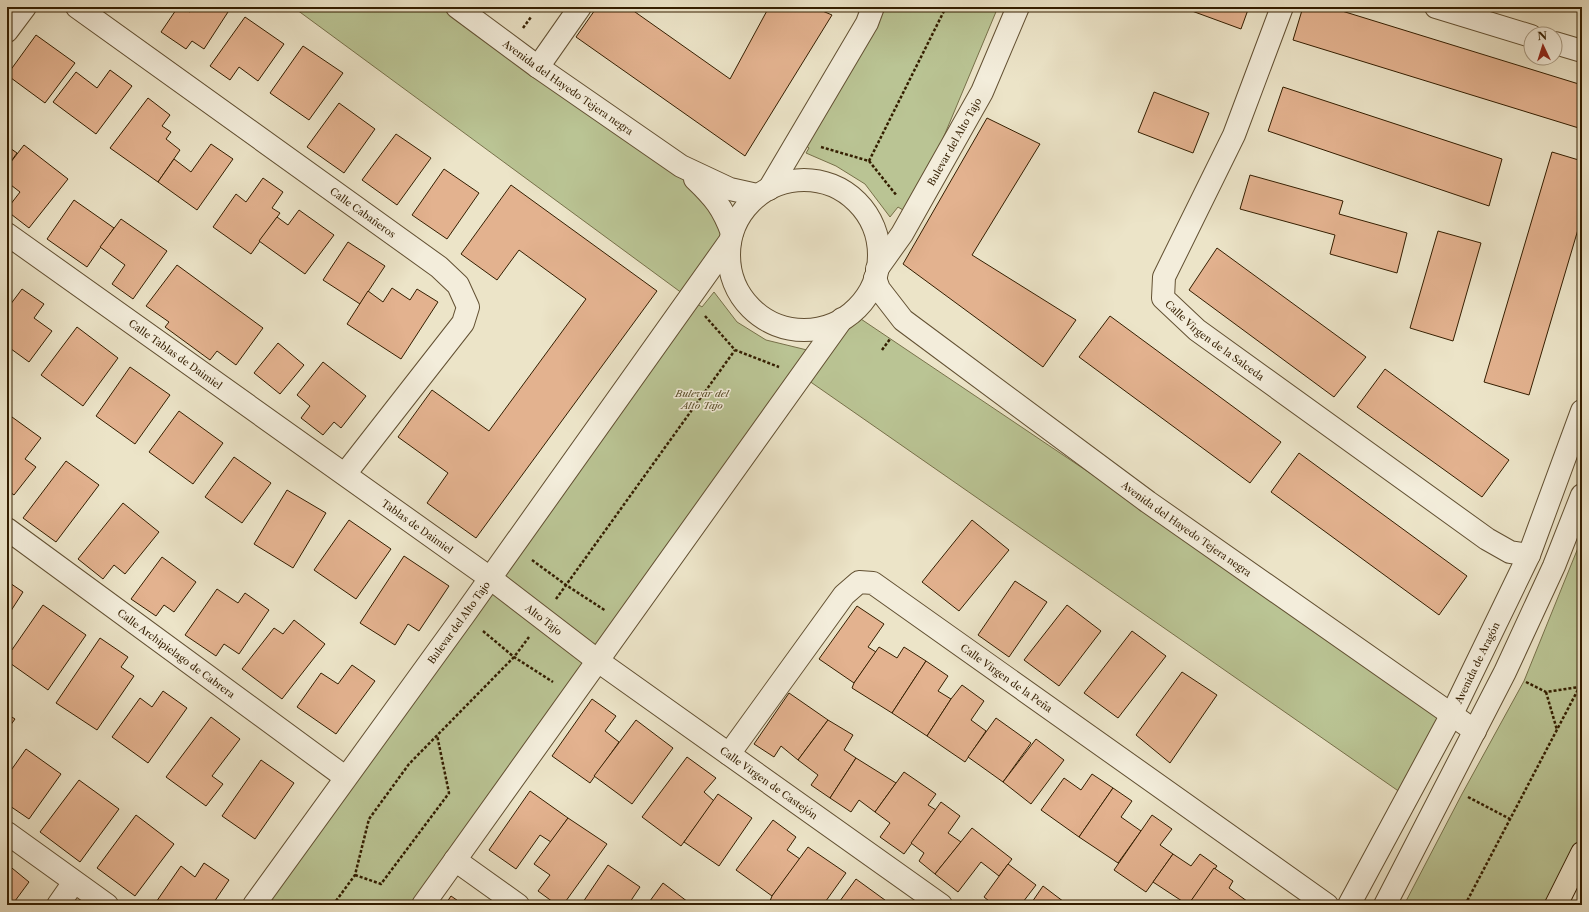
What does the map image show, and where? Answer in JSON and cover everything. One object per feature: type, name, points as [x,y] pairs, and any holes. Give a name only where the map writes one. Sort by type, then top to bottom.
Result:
[{"type":"highway","points":[[1556,905],[1582,853]]},
{"type":"street","points":[[7,32],[25,7]]},
{"type":"street","name":"Calle Cabañeros","points":[[77,7],[440,267],[458,285],[468,307],[463,323],[345,474]]},
{"type":"street","name":"Avenida del Hayedo Tejera negra","points":[[456,7],[538,67],[681,166],[716,200],[726,215],[731,237]]},
{"type":"street","points":[[538,67],[580,7]]},
{"type":"street","points":[[763,192],[798,140],[867,23],[873,7]]},
{"type":"street","name":"Bulevar del Alto Tajo","points":[[876,274],[902,234],[982,92],[1018,7]]},
{"type":"street","name":"Calle Virgen de la Salceda","points":[[1282,7],[1234,135],[1164,277],[1163,298],[1197,330],[1487,539],[1510,552],[1528,555]]},
{"type":"street","points":[[1436,7],[1523,34]]},
{"type":"street","points":[[1563,45],[1582,51]]},
{"type":"street","name":"Avenida del Hayedo Tejera negra","points":[[681,166],[730,189],[763,192]]},
{"type":"street","points":[[423,905],[802,376],[847,316],[865,298],[876,274],[879,256],[878,243],[875,232],[865,213],[852,198],[830,185],[814,181],[800,180],[785,183],[763,192]]},
{"type":"street","name":"Bulevar del Alto Tajo","points":[[254,905],[690,299],[731,237],[743,212],[763,192]]},
{"type":"street","name":"Calle Tablas de Daimiel","points":[[7,234],[345,474]]},
{"type":"street","points":[[731,237],[729,260],[733,278],[743,299],[762,317],[778,326],[796,330],[823,327],[847,316]]},
{"type":"street","name":"Avenida del Hayedo Tejera negra","points":[[876,274],[879,289],[903,320],[1148,502],[1474,731]]},
{"type":"street","name":"Avenida del Hayedo Tejera negra","points":[[847,316],[866,312],[880,313],[903,320]]},
{"type":"street","name":"Avenida de Aragón","points":[[1349,905],[1451,716],[1528,555],[1582,411]]},
{"type":"street","name":"Tablas de Daimiel","points":[[345,474],[490,578]]},
{"type":"street","points":[[1385,905],[1505,672],[1554,566],[1582,495]]},
{"type":"street","name":"Calle Archipielago de Cabrera","points":[[7,529],[346,777]]},
{"type":"street","name":"Alto Tajo","points":[[490,578],[598,661]]},
{"type":"street","name":"Calle Virgen de la Peña","points":[[729,754],[844,595],[860,582],[873,583],[1327,905]]},
{"type":"street","name":"Calle Virgen de Castejón","points":[[598,661],[941,905]]},
{"type":"street","points":[[7,833],[107,905]]},
{"type":"street","points":[[455,860],[518,905]]},
{"type":"street","points":[[58,905],[74,882]]},
{"type":"path","points":[[869,161],[946,7]]},
{"type":"path","points":[[798,140],[869,161],[911,216]]},
{"type":"path","points":[[690,299],[735,350],[802,376]]},
{"type":"path","points":[[513,546],[566,585],[625,623]]},
{"type":"path","points":[[464,615],[514,657],[573,695]]},
{"type":"path","points":[[1465,905],[1582,682]]},
{"type":"path","points":[[1557,730],[1546,692],[1579,687]]},
{"type":"path","points":[[355,875],[382,884],[449,794],[437,735]]},
{"type":"green space","points":[[293,7],[457,7],[681,166],[732,233],[690,299]]},
{"type":"green space","points":[[873,7],[998,7],[911,215],[898,207],[890,217],[865,184],[836,166],[806,153],[809,148],[798,140]]},
{"type":"green space","points":[[714,292],[737,322],[766,340],[807,350],[793,369],[802,375],[852,313],[1451,716],[1407,797],[802,376],[415,905],[262,905],[690,299],[702,307]]},
{"type":"green space","points":[[1582,538],[1582,853],[1556,905],[1404,905],[1462,794],[1524,681]]},
{"type":"building","points":[[178,7],[182,7],[190,12],[194,7],[220,7],[228,12],[204,49],[192,41],[186,49],[161,32]]},
{"type":"building","points":[[597,7],[628,7],[730,79],[769,7],[813,7],[832,15],[745,156],[576,37]]},
{"type":"building","points":[[1181,7],[1249,7],[1241,29]]},
{"type":"building","points":[[1303,7],[1329,7],[1582,85],[1582,129],[1293,40]]},
{"type":"building","points":[[245,17],[284,44],[258,81],[239,67],[230,80],[210,66]]},
{"type":"building","points":[[36,35],[75,63],[45,103],[7,75]]},
{"type":"building","points":[[303,46],[343,73],[309,120],[270,93]]},
{"type":"building","points":[[110,70],[132,86],[96,134],[53,102],[76,72],[97,88]]},
{"type":"building","points":[[1283,87],[1502,159],[1489,206],[1268,131]]},
{"type":"building","points":[[1154,92],[1209,113],[1193,153],[1138,132]]},
{"type":"building","points":[[148,98],[170,115],[162,126],[171,132],[166,139],[180,150],[158,182],[110,148]]},
{"type":"building","points":[[339,103],[375,129],[344,173],[307,147]]},
{"type":"building","points":[[987,118],[1040,144],[972,255],[1076,320],[1043,367],[903,264]]},
{"type":"building","points":[[396,134],[431,158],[397,205],[362,180]]},
{"type":"building","points":[[211,144],[233,159],[197,210],[158,182],[174,159],[191,172]]},
{"type":"building","points":[[24,145],[68,179],[29,228],[7,211],[20,192],[7,182],[7,167]]},
{"type":"building","points":[[7,146],[17,153],[7,167]]},
{"type":"building","points":[[1552,152],[1582,161],[1582,216],[1529,395],[1484,382]]},
{"type":"building","points":[[444,169],[479,193],[447,239],[412,215]]},
{"type":"building","points":[[1250,175],[1343,201],[1339,214],[1407,233],[1397,273],[1330,254],[1335,235],[1240,209]]},
{"type":"building","points":[[263,178],[283,192],[272,208],[280,213],[251,254],[213,227],[236,194],[246,202]]},
{"type":"building","points":[[511,185],[657,291],[476,538],[427,503],[448,473],[398,437],[432,390],[489,431],[586,299],[519,250],[497,280],[461,254]]},
{"type":"building","points":[[74,200],[114,228],[87,267],[47,239]]},
{"type":"building","points":[[299,210],[334,235],[305,274],[259,241],[277,217],[288,225]]},
{"type":"building","points":[[121,219],[167,251],[133,299],[112,284],[125,265],[100,247]]},
{"type":"building","points":[[1438,231],[1481,243],[1453,341],[1410,328]]},
{"type":"building","points":[[348,242],[385,266],[360,304],[323,280]]},
{"type":"building","points":[[1217,248],[1366,357],[1334,397],[1189,290]]},
{"type":"building","points":[[177,265],[263,328],[236,365],[217,351],[210,360],[165,327],[169,322],[146,306]]},
{"type":"building","points":[[392,288],[410,300],[417,289],[438,302],[401,359],[347,324],[368,291],[383,302]]},
{"type":"building","points":[[22,289],[44,304],[34,318],[52,331],[29,362],[7,346],[7,309]]},
{"type":"building","points":[[1110,316],[1281,442],[1250,483],[1079,357]]},
{"type":"building","points":[[77,327],[118,358],[83,406],[41,375]]},
{"type":"building","points":[[278,343],[304,365],[280,394],[254,373]]},
{"type":"building","points":[[323,362],[366,396],[341,428],[334,422],[323,435],[301,418],[310,406],[297,395]]},
{"type":"building","points":[[130,367],[170,395],[135,444],[96,416]]},
{"type":"building","points":[[1385,369],[1509,460],[1482,497],[1357,407]]},
{"type":"building","points":[[179,411],[223,443],[193,484],[149,452]]},
{"type":"building","points":[[12,417],[41,438],[25,459],[36,467],[14,495],[7,490],[7,423]]},
{"type":"building","points":[[1299,453],[1467,576],[1439,615],[1271,492]]},
{"type":"building","points":[[234,457],[271,483],[242,523],[205,497]]},
{"type":"building","points":[[66,461],[99,485],[56,542],[23,518]]},
{"type":"building","points":[[287,490],[326,513],[293,568],[254,544]]},
{"type":"building","points":[[123,503],[159,532],[125,574],[114,565],[103,579],[78,559]]},
{"type":"building","points":[[349,520],[391,549],[356,599],[314,570]]},
{"type":"building","points":[[972,520],[1009,550],[959,611],[922,582]]},
{"type":"building","points":[[404,556],[449,586],[419,631],[408,624],[395,645],[360,623]]},
{"type":"building","points":[[162,557],[196,582],[174,612],[164,605],[156,616],[131,599]]},
{"type":"building","points":[[7,581],[23,592],[7,617]]},
{"type":"building","points":[[1015,581],[1047,602],[1009,657],[978,635]]},
{"type":"building","points":[[217,589],[238,603],[245,593],[269,610],[239,654],[224,644],[216,656],[185,635]]},
{"type":"building","points":[[43,605],[86,635],[48,690],[7,661],[7,657]]},
{"type":"building","points":[[1067,605],[1101,631],[1059,686],[1024,660]]},
{"type":"building","points":[[857,606],[884,624],[868,647],[876,652],[854,683],[819,659]]},
{"type":"building","points":[[294,620],[325,644],[282,699],[242,669],[274,628],[283,634]]},
{"type":"building","points":[[1132,631],[1166,656],[1118,718],[1084,693]]},
{"type":"building","points":[[100,638],[128,657],[121,667],[134,676],[97,730],[56,703]]},
{"type":"building","points":[[879,647],[897,658],[904,647],[926,661],[892,713],[852,688]]},
{"type":"building","points":[[926,661],[948,676],[938,691],[951,699],[927,736],[892,713]]},
{"type":"building","points":[[352,665],[375,681],[336,734],[297,707],[321,673],[338,684]]},
{"type":"building","points":[[1182,672],[1217,695],[1170,763],[1136,735]]},
{"type":"building","points":[[962,685],[984,701],[971,720],[986,731],[965,762],[927,736]]},
{"type":"building","points":[[163,691],[187,708],[148,763],[112,737],[140,698],[152,707]]},
{"type":"building","points":[[789,693],[828,720],[798,760],[781,746],[774,757],[754,744]]},
{"type":"building","points":[[592,699],[616,716],[605,731],[619,742],[590,783],[552,756]]},
{"type":"building","points":[[7,714],[15,719],[7,730]]},
{"type":"building","points":[[211,717],[240,739],[212,776],[223,784],[206,806],[166,777]]},
{"type":"building","points":[[996,718],[1031,743],[1003,782],[968,757]]},
{"type":"building","points":[[636,720],[673,748],[632,804],[594,776]]},
{"type":"building","points":[[828,720],[853,735],[844,750],[856,758],[830,798],[811,785],[818,775],[798,760]]},
{"type":"building","points":[[1036,739],[1064,760],[1031,804],[1003,782]]},
{"type":"building","points":[[26,749],[61,774],[29,819],[7,804],[7,776]]},
{"type":"building","points":[[687,757],[716,778],[704,792],[714,801],[681,846],[642,817]]},
{"type":"building","points":[[856,758],[896,783],[875,812],[859,800],[851,812],[830,798]]},
{"type":"building","points":[[261,760],[294,783],[255,839],[222,816]]},
{"type":"building","points":[[904,772],[936,794],[928,805],[936,810],[904,854],[880,837],[890,823],[875,812]]},
{"type":"building","points":[[1092,774],[1113,788],[1079,837],[1041,810],[1064,778],[1081,790]]},
{"type":"building","points":[[79,780],[119,809],[80,862],[40,832]]},
{"type":"building","points":[[1113,788],[1132,801],[1121,817],[1141,831],[1118,863],[1079,837]]},
{"type":"building","points":[[530,791],[568,818],[551,842],[540,835],[516,869],[489,850]]},
{"type":"building","points":[[718,794],[752,818],[719,866],[684,842]]},
{"type":"building","points":[[941,802],[960,816],[948,833],[961,842],[935,874],[919,861],[924,853],[911,843]]},
{"type":"building","points":[[136,815],[174,844],[135,896],[97,868]]},
{"type":"building","points":[[1152,815],[1172,829],[1160,845],[1173,854],[1146,892],[1114,870]]},
{"type":"building","points":[[568,818],[607,844],[563,905],[557,905],[538,891],[550,875],[534,864]]},
{"type":"building","points":[[773,820],[796,837],[787,850],[800,859],[772,896],[736,870]]},
{"type":"building","points":[[972,828],[1012,859],[999,876],[981,862],[958,892],[935,874]]},
{"type":"building","points":[[808,847],[846,873],[823,905],[775,905],[770,901],[772,896]]},
{"type":"building","points":[[1173,854],[1191,866],[1200,854],[1217,866],[1188,905],[1153,882]]},
{"type":"building","points":[[204,863],[229,880],[212,905],[154,905],[181,866],[195,877]]},
{"type":"building","points":[[7,864],[29,882],[12,905],[7,905]]},
{"type":"building","points":[[1008,864],[1036,885],[1023,902],[1026,905],[994,905],[984,897]]},
{"type":"building","points":[[608,865],[640,887],[628,905],[581,905]]},
{"type":"building","points":[[1214,868],[1233,881],[1229,888],[1251,905],[1188,905]]},
{"type":"building","points":[[856,879],[889,903],[888,905],[837,905]]},
{"type":"building","points":[[663,883],[692,905],[647,905]]},
{"type":"building","points":[[1043,886],[1068,905],[1030,905]]},
{"type":"building","points":[[451,896],[464,905],[445,905]]}]
